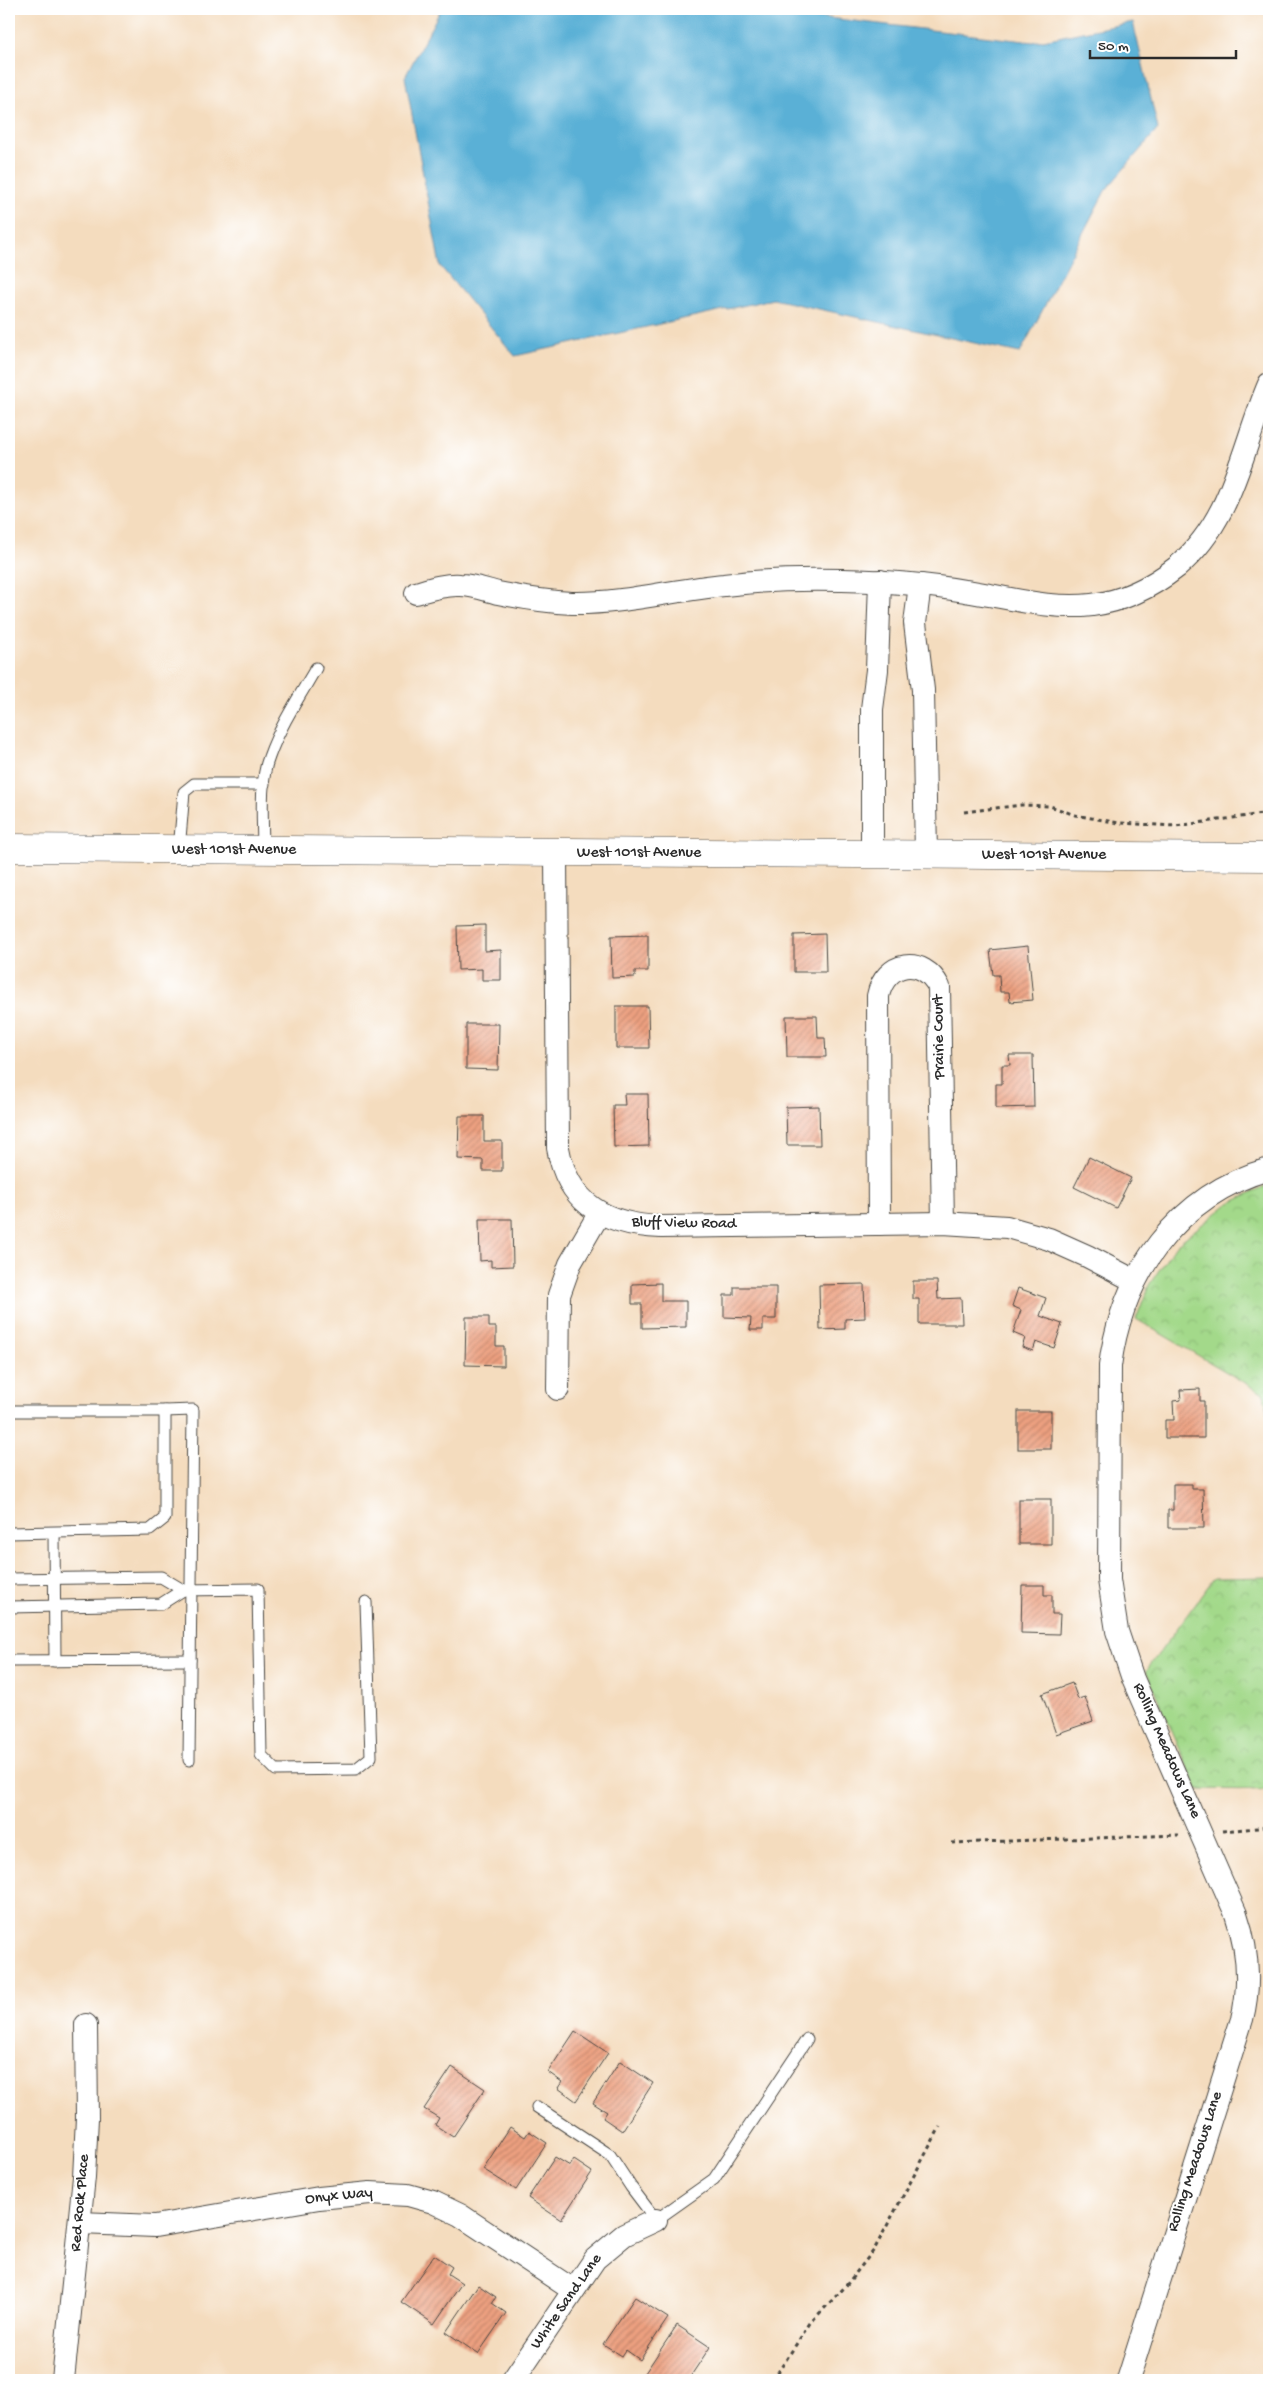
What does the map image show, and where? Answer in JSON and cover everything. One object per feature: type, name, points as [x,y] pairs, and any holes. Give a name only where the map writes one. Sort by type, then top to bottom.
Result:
[{"type":"street","points":[[416,593],[458,584],[538,600],[587,603],[748,582],[808,580],[880,581],[920,585],[1049,606],[1107,602],[1151,584],[1188,556],[1216,523],[1231,493],[1253,425],[1269,384]]},
{"type":"street","points":[[872,854],[872,709],[877,670],[880,581]]},
{"type":"street","points":[[920,585],[915,623],[923,690],[926,855]]},
{"type":"street","name":"West 101st Avenue","points":[[9,848],[1269,857]]},
{"type":"street","name":"Bluff View Road","points":[[556,852],[558,1148],[565,1176],[584,1202],[600,1214],[626,1224],[652,1227],[943,1223],[1007,1227],[1031,1233],[1087,1256],[1135,1281]]},
{"type":"street","name":"Prairie Court","points":[[879,1224],[878,996],[880,985],[885,977],[901,967],[909,966],[928,971],[934,978],[940,996],[943,1223]]},
{"type":"street","name":"Rolling Meadows Lane","points":[[1128,2380],[1246,2002],[1248,1974],[1242,1930],[1202,1832],[1133,1679],[1117,1631],[1111,1598],[1110,1366],[1118,1326],[1135,1281],[1155,1248],[1192,1209],[1221,1190],[1269,1169]]},
{"type":"street","points":[[558,1389],[559,1295],[570,1264],[600,1214]]},
{"type":"street","name":"Red Rock Place","points":[[63,2380],[80,2223],[87,2118],[86,2025]]},
{"type":"street","name":"Onyx Way","points":[[80,2223],[155,2226],[319,2198],[377,2193],[408,2195],[433,2202],[460,2215],[573,2290]]},
{"type":"street","name":"White Sand Lane","points":[[513,2380],[595,2259],[614,2242],[656,2220]]},
{"type":"lane","points":[[262,850],[264,784],[268,759],[284,723],[316,668]]},
{"type":"lane","points":[[179,850],[184,792],[194,784],[264,784]]},
{"type":"lane","points":[[9,1411],[193,1410],[187,1590],[190,1660],[189,1760]]},
{"type":"lane","points":[[9,1533],[150,1530],[165,1518],[166,1411]]},
{"type":"lane","points":[[54,1533],[55,1661]]},
{"type":"lane","points":[[9,1579],[161,1577],[187,1590],[258,1589],[261,1755],[276,1770],[356,1769],[371,1757],[366,1602]]},
{"type":"lane","points":[[9,1607],[161,1604],[187,1590]]},
{"type":"lane","points":[[9,1660],[190,1660]]},
{"type":"lane","points":[[538,2107],[610,2155],[656,2220],[714,2179],[807,2039]]},
{"type":"path","points":[[964,812],[1022,805],[1050,806],[1075,815],[1119,823],[1176,826],[1269,813]]},
{"type":"path","points":[[952,1843],[1135,1838],[1269,1827]]},
{"type":"path","points":[[773,2380],[810,2323],[844,2288],[874,2250],[940,2127]]},
{"type":"green space","points":[[1269,1184],[1269,1424],[1264,1394],[1136,1319],[1149,1285],[1176,1245],[1228,1204]]},
{"type":"green space","points":[[1269,1577],[1269,1790],[1197,1789],[1146,1671],[1214,1578]]},
{"type":"water","points":[[441,9],[782,9],[803,15],[1033,42],[1133,22],[1158,129],[1105,191],[1020,353],[773,299],[515,356],[440,266],[405,77]]},
{"type":"building","points":[[485,925],[485,951],[501,950],[501,980],[482,980],[482,969],[458,970],[457,926]]},
{"type":"building","points":[[825,934],[826,972],[794,972],[794,935]]},
{"type":"building","points":[[648,935],[648,971],[635,971],[635,977],[612,978],[611,936]]},
{"type":"building","points":[[1028,946],[1033,1000],[1010,1002],[1009,992],[1000,992],[999,975],[993,975],[990,950]]},
{"type":"building","points":[[616,1006],[648,1006],[649,1048],[616,1048]]},
{"type":"building","points":[[786,1016],[817,1016],[818,1038],[825,1038],[826,1057],[787,1057]]},
{"type":"building","points":[[466,1024],[499,1024],[498,1070],[466,1069]]},
{"type":"building","points":[[1009,1055],[1033,1055],[1034,1107],[996,1108],[996,1084],[1002,1084],[1002,1065],[1010,1065]]},
{"type":"building","points":[[624,1094],[648,1094],[649,1146],[614,1147],[613,1105],[625,1105]]},
{"type":"building","points":[[819,1106],[820,1145],[787,1145],[786,1107]]},
{"type":"building","points":[[459,1116],[484,1116],[484,1141],[502,1141],[502,1171],[483,1171],[483,1160],[458,1159]]},
{"type":"building","points":[[1089,1157],[1131,1178],[1116,1208],[1074,1187]]},
{"type":"building","points":[[479,1219],[512,1219],[513,1266],[491,1267],[491,1260],[480,1261]]},
{"type":"building","points":[[913,1281],[937,1281],[938,1299],[961,1298],[962,1324],[919,1324],[919,1299],[913,1299]]},
{"type":"building","points":[[661,1283],[661,1301],[686,1301],[686,1327],[642,1328],[642,1304],[632,1304],[632,1284]]},
{"type":"building","points":[[864,1284],[865,1318],[845,1319],[845,1329],[820,1330],[819,1285]]},
{"type":"building","points":[[734,1287],[776,1287],[776,1319],[763,1319],[763,1330],[750,1330],[751,1318],[724,1317],[724,1295],[734,1295]]},
{"type":"building","points":[[1018,1288],[1046,1298],[1040,1316],[1062,1324],[1054,1348],[1036,1342],[1033,1351],[1022,1347],[1025,1338],[1013,1333],[1021,1310],[1012,1306]]},
{"type":"building","points":[[466,1317],[489,1317],[489,1327],[496,1327],[496,1346],[504,1346],[504,1366],[465,1365]]},
{"type":"building","points":[[1200,1389],[1200,1401],[1204,1401],[1204,1438],[1165,1438],[1165,1420],[1174,1420],[1173,1401],[1181,1400],[1180,1390]]},
{"type":"building","points":[[1018,1411],[1051,1411],[1051,1449],[1018,1449]]},
{"type":"building","points":[[1173,1484],[1192,1484],[1192,1489],[1203,1489],[1204,1528],[1168,1528],[1168,1510],[1173,1510]]},
{"type":"building","points":[[1019,1499],[1051,1499],[1051,1544],[1019,1544]]},
{"type":"building","points":[[1022,1585],[1044,1585],[1044,1595],[1052,1595],[1052,1614],[1060,1614],[1059,1634],[1021,1633]]},
{"type":"building","points":[[1072,1683],[1078,1699],[1085,1697],[1093,1721],[1056,1734],[1042,1694]]},
{"type":"building","points":[[575,2031],[608,2053],[576,2101],[558,2088],[562,2082],[548,2072]]},
{"type":"building","points":[[620,2061],[653,2083],[622,2131],[603,2118],[607,2112],[593,2103]]},
{"type":"building","points":[[452,2067],[485,2089],[453,2137],[435,2125],[439,2118],[424,2109]]},
{"type":"building","points":[[510,2127],[525,2137],[529,2131],[547,2143],[516,2190],[483,2169]]},
{"type":"building","points":[[555,2157],[570,2166],[574,2160],[592,2172],[561,2220],[528,2198]]},
{"type":"building","points":[[434,2255],[452,2267],[448,2274],[462,2283],[434,2324],[401,2302]]},
{"type":"building","points":[[478,2285],[496,2297],[492,2303],[506,2313],[478,2354],[446,2332]]},
{"type":"building","points":[[635,2297],[668,2318],[640,2360],[626,2350],[622,2356],[603,2344]]},
{"type":"building","points":[[677,2325],[710,2347],[688,2380],[657,2380],[645,2373]]}]
